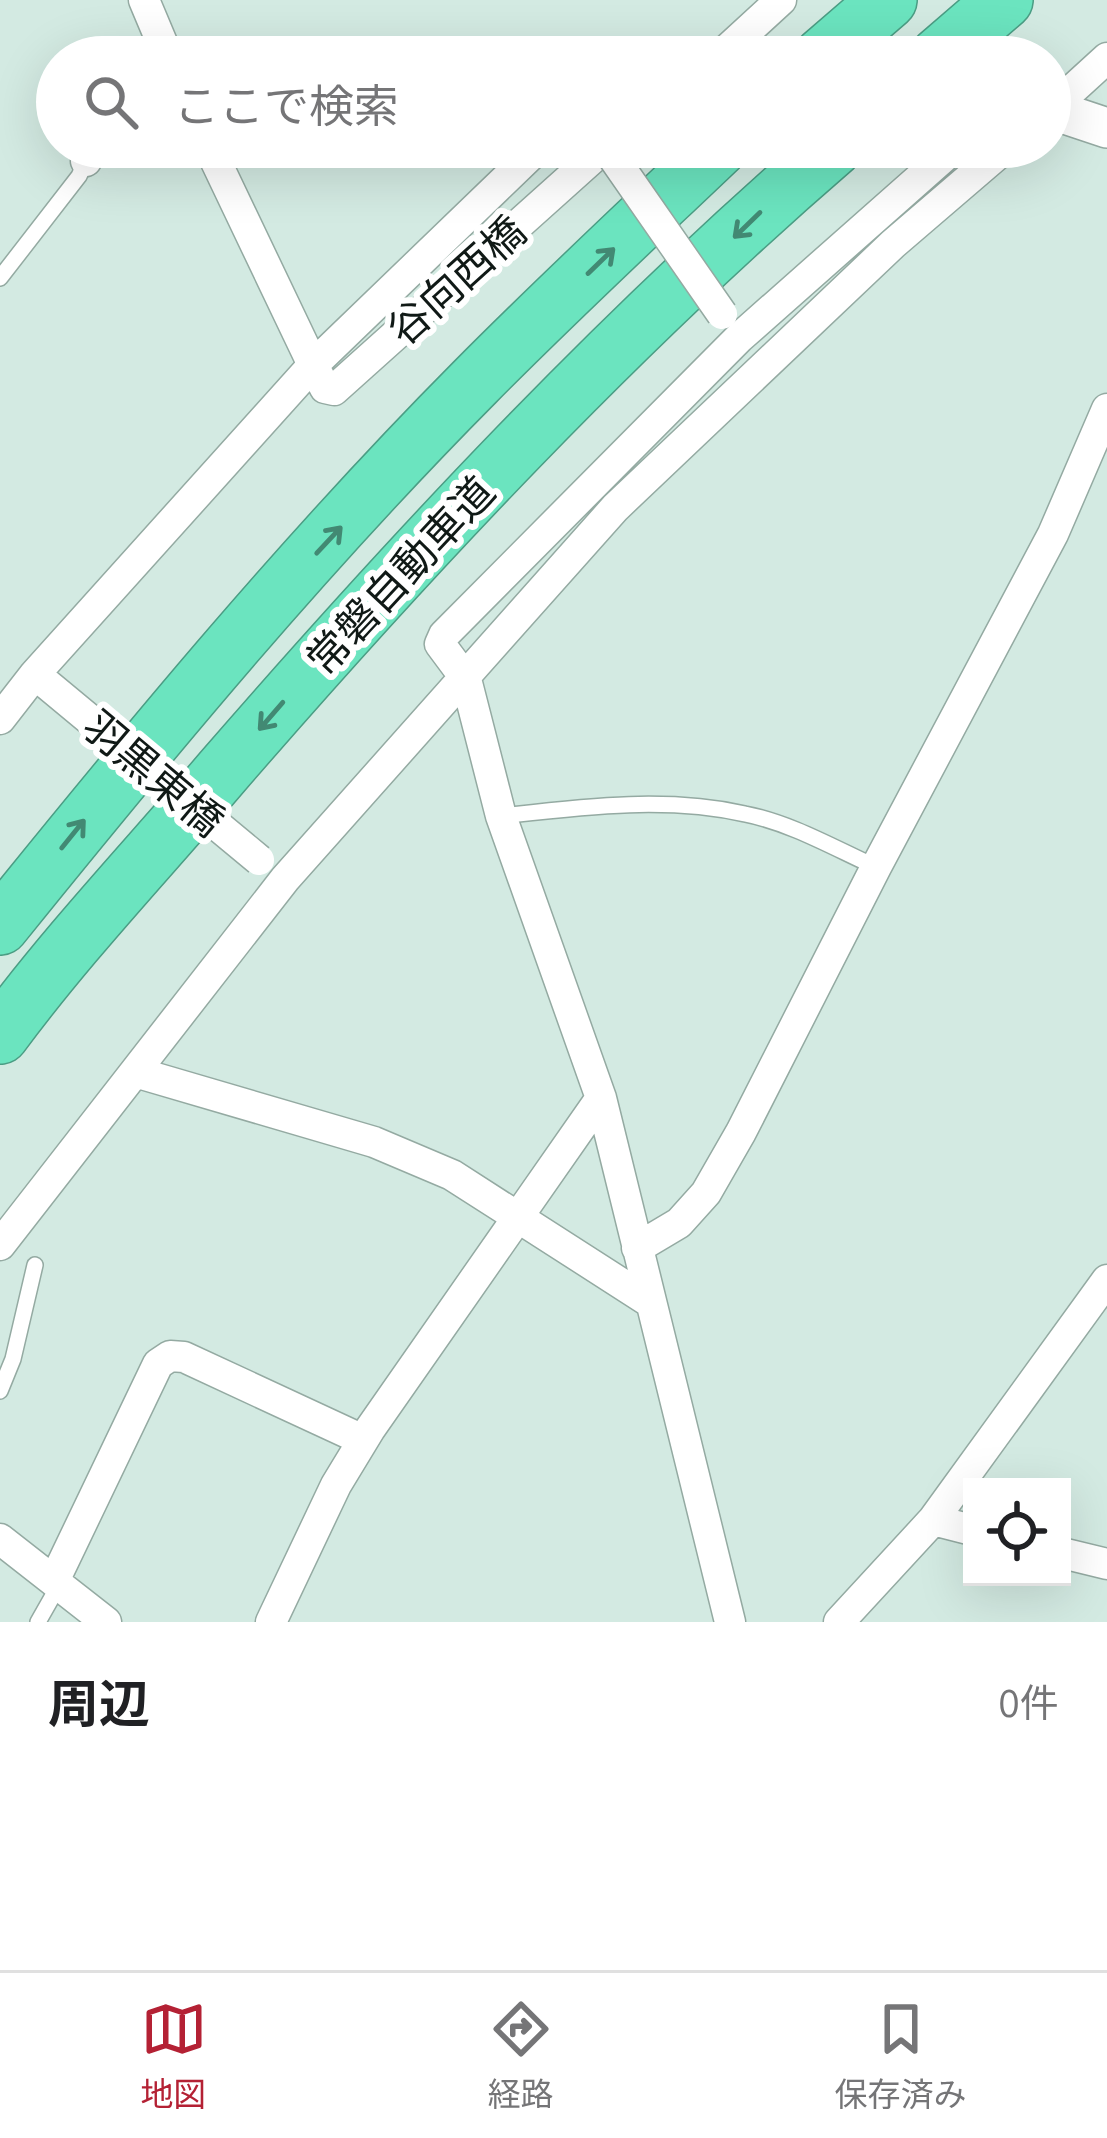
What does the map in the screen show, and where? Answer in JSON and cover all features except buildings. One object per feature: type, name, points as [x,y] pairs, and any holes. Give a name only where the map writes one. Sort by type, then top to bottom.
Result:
[{"type":"highway","points":[[846,36],[888,0]]},
{"type":"highway","points":[[962,36],[1004,0]]},
{"type":"highway","name":"常磐自動車道","points":[[0,926],[212,672],[411,451],[474,383],[696,168]]},
{"type":"highway","name":"常磐自動車道","points":[[0,1035],[330,648],[542,424],[810,168]]},
{"type":"street","points":[[144,0],[159,36]]},
{"type":"street","points":[[742,36],[782,0]]},
{"type":"street","points":[[1071,90],[1107,58]]},
{"type":"street","points":[[1071,116],[1107,128]]},
{"type":"street","points":[[219,168],[313,364]]},
{"type":"street","points":[[0,718],[42,680],[313,364],[517,168]]},
{"type":"street","name":"谷向西橋","points":[[313,364],[326,388],[334,390],[582,168]]},
{"type":"street","name":"谷向西橋","points":[[620,168],[731,326]]},
{"type":"street","points":[[730,1622],[601,1098],[501,816],[466,679],[440,644],[731,326],[929,168]]},
{"type":"street","points":[[0,1245],[285,879],[615,508],[893,244],[982,168]]},
{"type":"street","points":[[637,1247],[679,1223],[706,1193],[741,1132],[1053,534],[1107,409]]},
{"type":"street","name":"羽黒東橋","points":[[42,680],[285,879]]},
{"type":"street","points":[[135,1072],[374,1142],[452,1175],[650,1302]]},
{"type":"street","points":[[271,1622],[336,1485],[363,1440],[601,1098]]},
{"type":"street","points":[[839,1622],[933,1520],[1107,1280]]},
{"type":"street","points":[[57,1583],[158,1364],[170,1356],[184,1357],[363,1440]]},
{"type":"street","points":[[933,1520],[963,1528]]},
{"type":"street","points":[[0,1539],[106,1622]]},
{"type":"street","points":[[1071,1554],[1107,1564]]},
{"type":"lane","points":[[0,278],[83,168]]},
{"type":"lane","points":[[501,816],[654,805],[712,809],[790,828],[876,867]]},
{"type":"lane","points":[[0,1390],[13,1359],[35,1265]]},
{"type":"lane","points":[[38,1622],[57,1583]]}]
